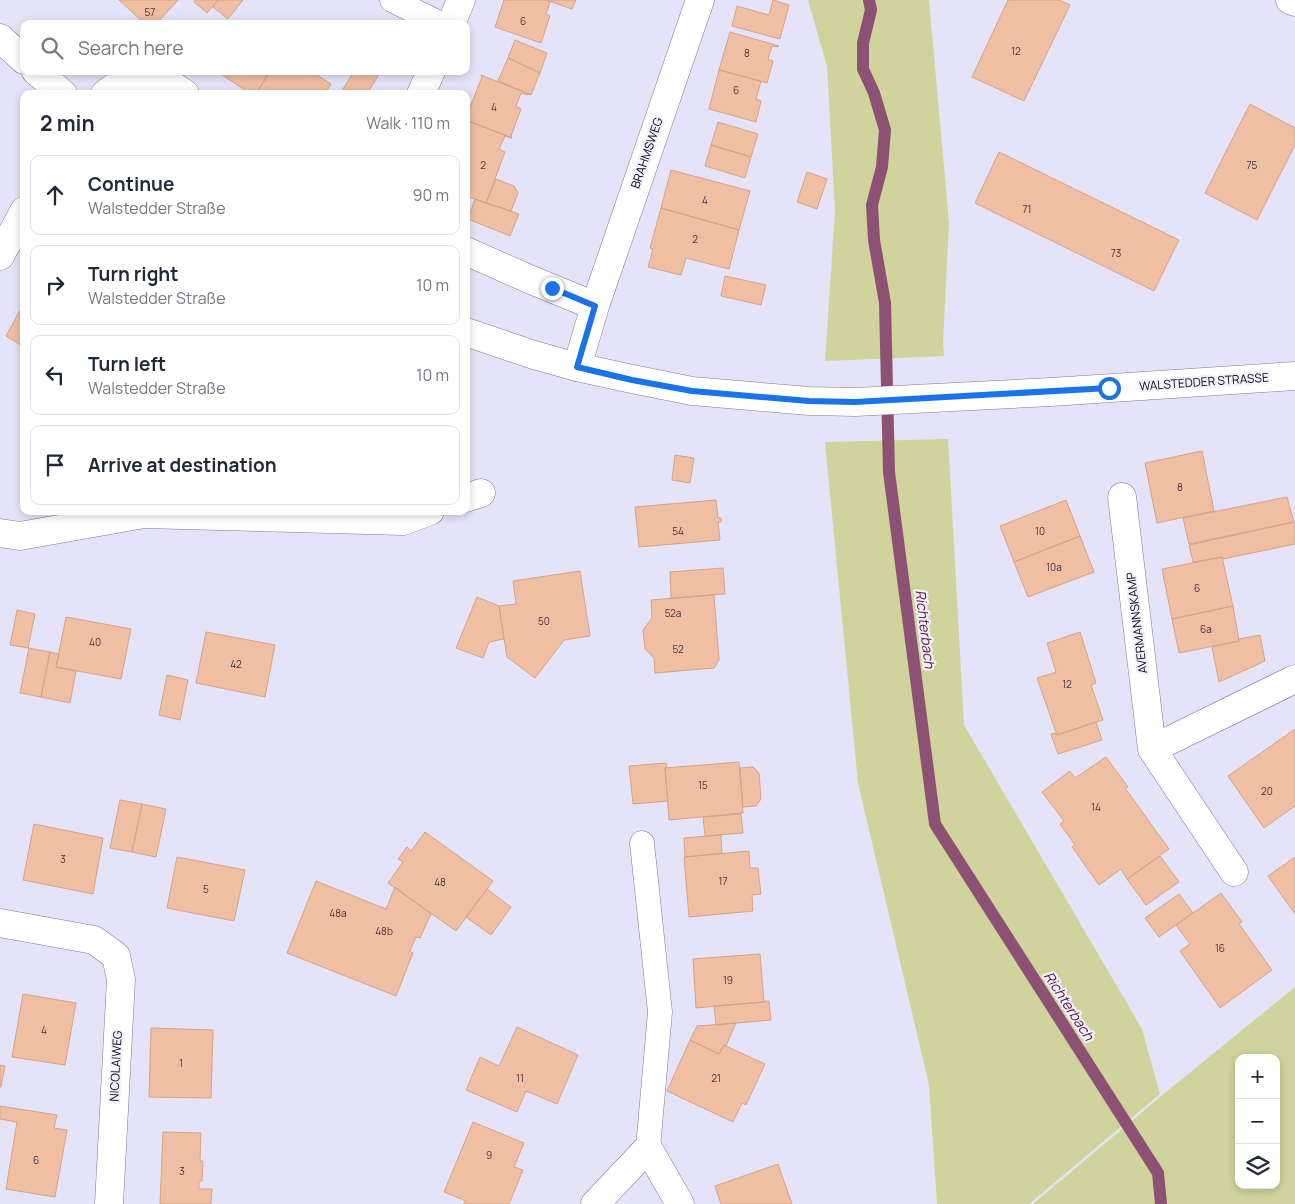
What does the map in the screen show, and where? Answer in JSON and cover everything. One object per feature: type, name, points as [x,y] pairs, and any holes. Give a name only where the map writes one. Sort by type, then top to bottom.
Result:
[{"type":"street","points":[[453,20],[462,0]]},
{"type":"street","name":"BRAHMSWEG","points":[[595,306],[700,0]]},
{"type":"street","points":[[1290,0],[1295,2]]},
{"type":"street","points":[[0,38],[20,56]]},
{"type":"street","points":[[41,75],[58,90]]},
{"type":"street","points":[[423,90],[429,75]]},
{"type":"street","points":[[111,90],[121,83],[142,78],[161,80],[178,90]]},
{"type":"street","points":[[0,256],[20,218]]},
{"type":"street","points":[[470,253],[595,306],[577,367]]},
{"type":"street","name":"WALSTEDDER STRASSE","points":[[470,333],[534,355],[632,380],[692,391],[809,401],[855,402],[919,399],[1295,376]]},
{"type":"street","name":"AVERMANNSKAMP","points":[[1122,497],[1152,749],[1234,872]]},
{"type":"street","points":[[0,533],[20,536],[138,515]]},
{"type":"street","points":[[181,515],[403,521],[419,515]]},
{"type":"street","points":[[1152,749],[1295,679]]},
{"type":"street","name":"NICOLAIWEG","points":[[0,923],[94,940],[116,956],[121,979],[108,1204]]},
{"type":"street","points":[[595,1204],[648,1148],[680,1204]]},
{"type":"lane","points":[[392,0],[433,20]]},
{"type":"lane","points":[[642,843],[660,1012],[648,1148]]},
{"type":"green space","points":[[808,0],[929,0],[949,223],[944,356],[825,361],[835,211],[827,66]]},
{"type":"green space","points":[[948,439],[964,725],[1142,1029],[1160,1094],[1029,1204],[937,1204],[929,1085],[858,783],[825,442]]},
{"type":"green space","points":[[1295,987],[1295,1204],[1033,1204],[1160,1097]]},
{"type":"building","points":[[119,0],[178,0],[160,20],[141,20]]},
{"type":"building","points":[[195,0],[218,0],[207,13],[194,2]]},
{"type":"building","points":[[218,0],[243,0],[228,19],[213,7]]},
{"type":"building","points":[[504,0],[546,0],[550,2],[546,14],[550,16],[541,43],[495,27]]},
{"type":"building","points":[[546,0],[576,0],[572,9]]},
{"type":"building","points":[[773,0],[789,5],[780,39],[732,26],[737,6],[769,15]]},
{"type":"building","points":[[1008,0],[1059,0],[1070,5],[1024,101],[972,77]]},
{"type":"building","points":[[730,32],[779,46],[772,46],[768,59],[773,61],[767,83],[719,70]]},
{"type":"building","points":[[515,40],[547,53],[540,73],[508,58]]},
{"type":"building","points":[[508,58],[540,73],[531,95],[498,81]]},
{"type":"building","points":[[719,70],[761,81],[756,99],[761,101],[756,122],[709,109]]},
{"type":"building","points":[[222,75],[268,75],[258,90],[245,90]]},
{"type":"building","points":[[268,75],[317,75],[331,84],[327,90],[258,90]]},
{"type":"building","points":[[352,75],[379,75],[369,90],[342,90]]},
{"type":"building","points":[[481,76],[529,94],[521,93],[516,106],[521,109],[511,136],[512,138],[470,122],[470,107]]},
{"type":"building","points":[[1250,104],[1295,128],[1295,145],[1257,220],[1205,193]]},
{"type":"building","points":[[470,122],[512,138],[505,136],[499,149],[505,152],[486,203],[470,197]]},
{"type":"building","points":[[718,122],[758,134],[751,157],[711,145]]},
{"type":"building","points":[[711,145],[751,157],[745,178],[705,166]]},
{"type":"building","points":[[999,152],[1179,240],[1154,291],[975,203]]},
{"type":"building","points":[[671,170],[750,191],[739,230],[661,208]]},
{"type":"building","points":[[807,172],[827,179],[817,209],[797,202]]},
{"type":"building","points":[[496,179],[514,186],[518,193],[511,211],[486,203]]},
{"type":"building","points":[[475,199],[519,214],[510,236],[470,220],[470,213]]},
{"type":"building","points":[[661,208],[739,230],[729,269],[686,258],[681,275],[648,267],[653,249],[650,248]]},
{"type":"building","points":[[725,276],[766,285],[761,305],[721,296]]},
{"type":"building","points":[[20,310],[20,345],[6,336]]},
{"type":"building","points":[[1202,451],[1214,511],[1157,523],[1145,463]]},
{"type":"building","points":[[675,455],[694,458],[690,483],[672,480]]},
{"type":"building","points":[[1287,497],[1294,522],[1189,544],[1183,518]]},
{"type":"building","points":[[716,500],[718,518],[721,518],[721,522],[718,522],[720,540],[639,547],[635,507]]},
{"type":"building","points":[[1066,500],[1080,536],[1014,562],[1000,526]]},
{"type":"building","points":[[1294,522],[1295,544],[1223,559],[1222,557],[1193,562],[1189,545]]},
{"type":"building","points":[[1080,536],[1094,572],[1028,597],[1014,562]]},
{"type":"building","points":[[1222,557],[1233,606],[1172,619],[1162,569]]},
{"type":"building","points":[[723,568],[725,594],[671,598],[670,572]]},
{"type":"building","points":[[580,571],[590,636],[564,640],[535,678],[507,657],[499,606],[516,604],[513,581]]},
{"type":"building","points":[[714,595],[719,660],[714,668],[655,673],[654,658],[645,649],[643,630],[652,618],[651,600]]},
{"type":"building","points":[[477,597],[499,606],[504,639],[489,642],[483,658],[456,648]]},
{"type":"building","points":[[1233,606],[1239,641],[1179,653],[1172,619]]},
{"type":"building","points":[[17,610],[35,614],[28,648],[10,645]]},
{"type":"building","points":[[66,617],[131,629],[121,679],[56,667]]},
{"type":"building","points":[[206,632],[275,645],[265,697],[196,683]]},
{"type":"building","points":[[1080,632],[1096,683],[1091,685],[1103,720],[1057,735],[1037,678],[1056,672],[1047,643]]},
{"type":"building","points":[[1260,635],[1265,661],[1219,682],[1212,647]]},
{"type":"building","points":[[29,648],[50,652],[41,697],[20,693]]},
{"type":"building","points":[[50,652],[59,654],[56,667],[76,671],[70,703],[41,697]]},
{"type":"building","points":[[167,675],[188,680],[180,720],[159,715]]},
{"type":"building","points":[[1096,722],[1102,740],[1058,754],[1051,734],[1055,733],[1057,735]]},
{"type":"building","points":[[1295,729],[1295,806],[1264,828],[1228,776]]},
{"type":"building","points":[[1106,757],[1128,787],[1125,788],[1169,849],[1127,879],[1121,869],[1099,885],[1072,847],[1075,845],[1060,824],[1064,821],[1042,792],[1070,771],[1075,778]]},
{"type":"building","points":[[739,762],[743,813],[669,820],[665,768]]},
{"type":"building","points":[[666,763],[668,801],[633,804],[629,766]]},
{"type":"building","points":[[753,767],[759,773],[761,799],[756,806],[743,807],[740,768]]},
{"type":"building","points":[[120,800],[142,804],[132,852],[110,848]]},
{"type":"building","points":[[142,804],[166,809],[156,857],[132,852]]},
{"type":"building","points":[[741,814],[743,833],[705,836],[703,817]]},
{"type":"building","points":[[34,824],[103,838],[93,894],[23,880]]},
{"type":"building","points":[[425,832],[493,881],[456,931],[388,883],[403,862],[398,859],[407,847],[411,851]]},
{"type":"building","points":[[721,835],[722,853],[685,857],[684,838]]},
{"type":"building","points":[[749,851],[750,868],[758,868],[761,894],[752,895],[753,911],[689,917],[684,857]]},
{"type":"building","points":[[1160,856],[1179,882],[1146,905],[1127,879]]},
{"type":"building","points":[[177,857],[245,870],[234,921],[167,908]]},
{"type":"building","points":[[1295,857],[1295,914],[1268,876]]},
{"type":"building","points":[[316,881],[386,909],[395,887],[431,914],[420,938],[416,937],[410,951],[413,953],[396,996],[287,953]]},
{"type":"building","points":[[487,889],[511,907],[491,935],[466,917]]},
{"type":"building","points":[[1221,893],[1242,922],[1239,924],[1272,970],[1220,1008],[1180,951],[1190,944],[1176,925]]},
{"type":"building","points":[[1179,894],[1193,913],[1159,937],[1145,918]]},
{"type":"building","points":[[760,954],[764,1002],[696,1008],[693,959]]},
{"type":"building","points":[[23,994],[76,1003],[65,1065],[12,1057]]},
{"type":"building","points":[[769,1001],[771,1020],[716,1025],[714,1006]]},
{"type":"building","points":[[736,1023],[726,1046],[724,1045],[719,1054],[690,1040],[697,1026]]},
{"type":"building","points":[[517,1027],[578,1055],[557,1104],[526,1091],[517,1112],[466,1090],[480,1057],[499,1066]]},
{"type":"building","points":[[151,1028],[213,1030],[211,1098],[149,1097]]},
{"type":"building","points":[[690,1040],[719,1054],[724,1045],[765,1064],[746,1105],[742,1103],[733,1122],[667,1091]]},
{"type":"building","points":[[0,1065],[5,1066],[1,1087],[0,1087]]},
{"type":"building","points":[[0,1106],[57,1115],[54,1128],[67,1130],[55,1197],[6,1189],[17,1122],[0,1119]]},
{"type":"building","points":[[473,1122],[524,1143],[514,1167],[523,1170],[509,1204],[463,1204],[466,1201],[444,1192]]},
{"type":"building","points":[[163,1132],[201,1133],[200,1161],[203,1161],[202,1181],[199,1181],[199,1189],[212,1189],[211,1204],[160,1204]]},
{"type":"building","points":[[778,1164],[792,1204],[721,1204],[715,1186]]},
{"type":"waterway","name":"Richterbach","points":[[869,0],[871,10],[863,43],[863,69],[874,93],[885,130],[882,167],[872,205],[874,240],[885,303],[889,472],[935,824],[1158,1173],[1161,1204]]},
{"type":"route","points":[[552,288],[595,306],[577,367],[692,391],[809,401],[855,402],[1109,388]]}]
